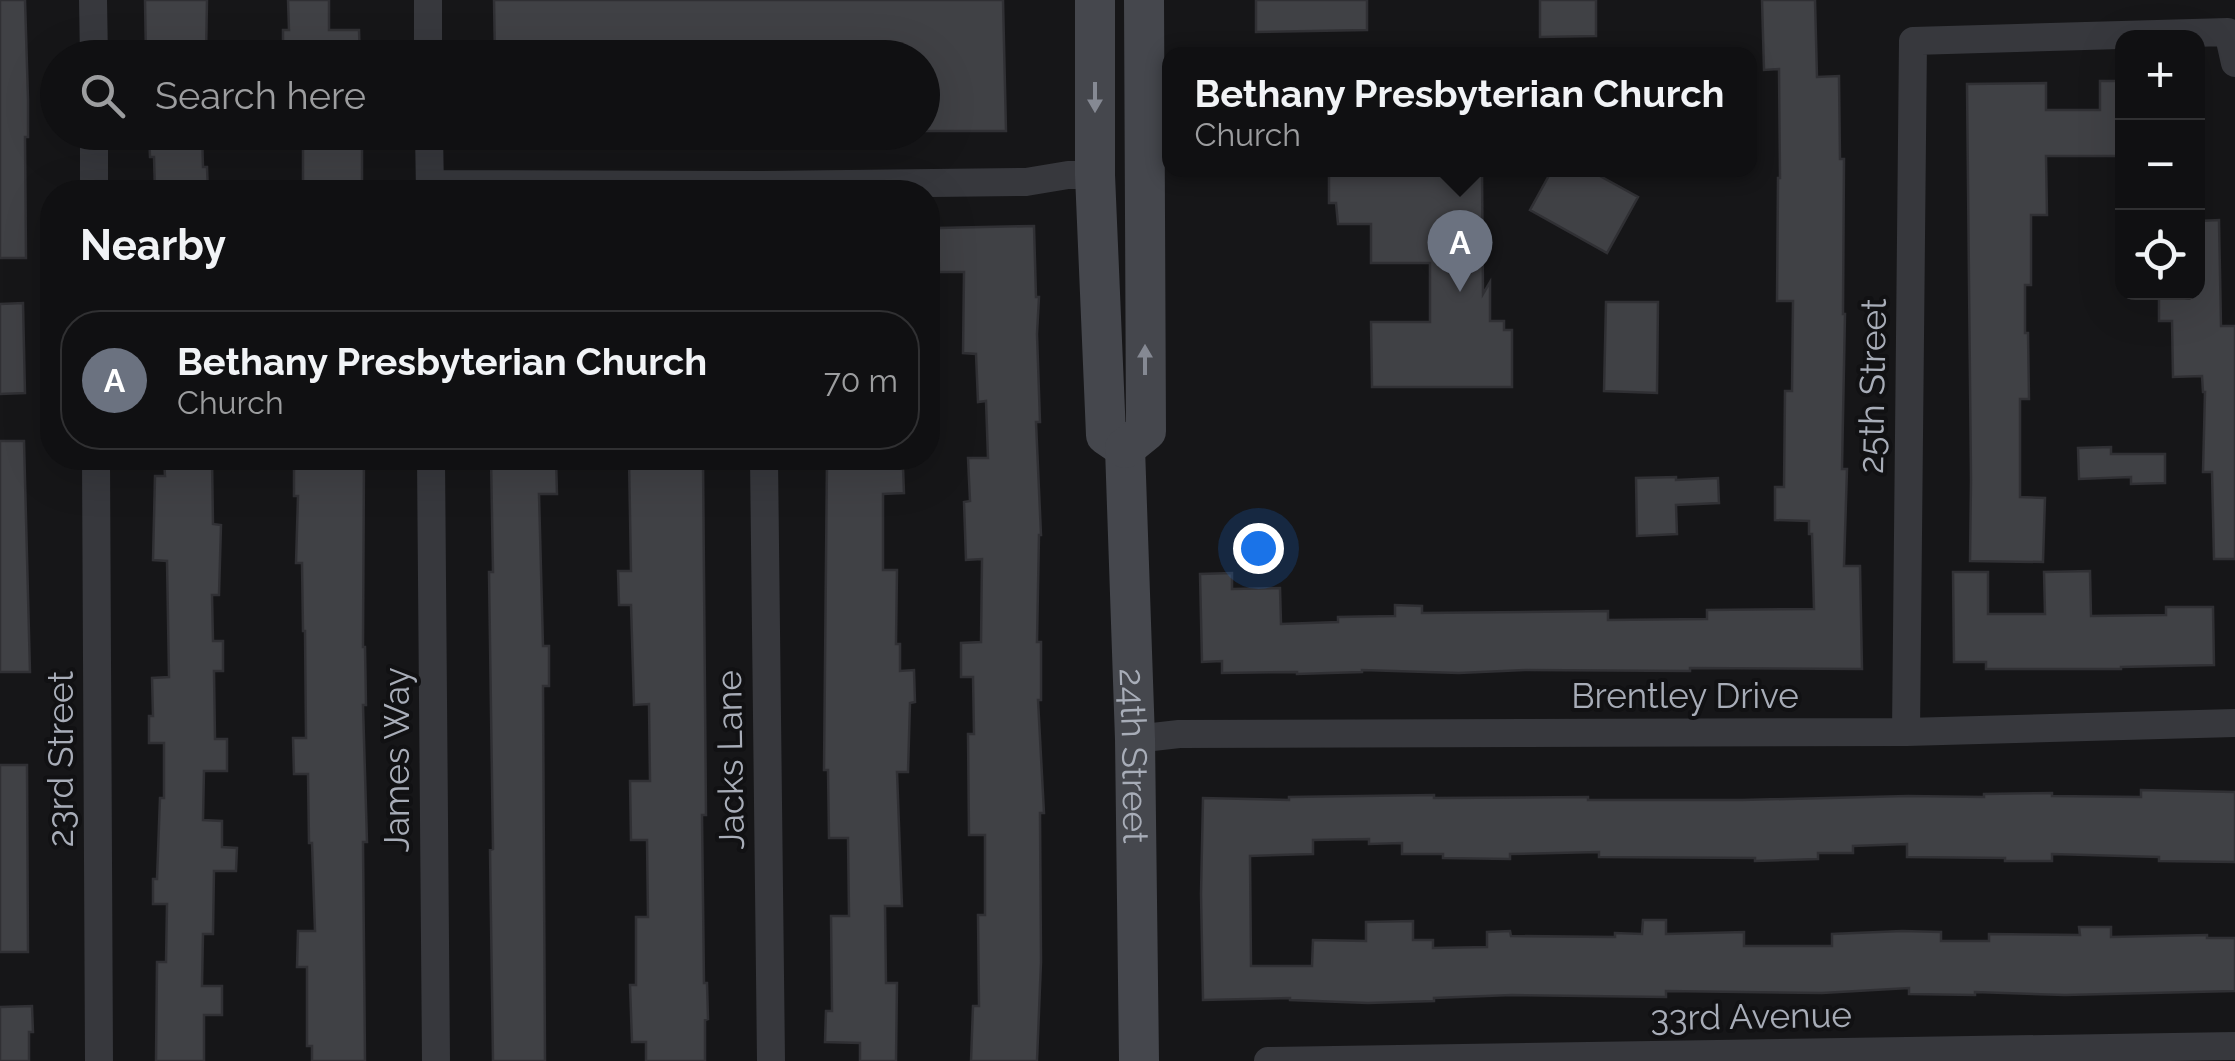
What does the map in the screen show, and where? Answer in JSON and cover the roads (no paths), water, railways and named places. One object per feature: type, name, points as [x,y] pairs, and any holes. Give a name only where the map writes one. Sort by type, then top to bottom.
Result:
[{"type":"street","points":[[93,0],[94,40]]},
{"type":"street","points":[[428,0],[428,40]]},
{"type":"street","name":"24th Street","points":[[1095,0],[1095,175],[1106,435],[1125,448]]},
{"type":"street","name":"24th Street","points":[[1125,448],[1146,431],[1144,0]]},
{"type":"street","name":"25th Street","points":[[1906,732],[1913,41],[2228,32],[2235,63]]},
{"type":"street","points":[[94,150],[94,180]]},
{"type":"street","points":[[429,150],[430,180]]},
{"type":"street","points":[[940,184],[1026,182],[1095,175]]},
{"type":"street","name":"24th Street","points":[[1125,448],[1136,739],[1139,1061]]},
{"type":"street","name":"23rd Street","points":[[96,470],[99,1061]]},
{"type":"street","name":"James Way","points":[[432,470],[436,1061]]},
{"type":"street","name":"Jacks Lane","points":[[764,470],[770,1061]]},
{"type":"street","name":"Brentley Drive","points":[[1136,739],[1178,734],[1906,732],[2235,723]]},
{"type":"street","name":"33rd Avenue","points":[[1268,1061],[2235,1046]]},
{"type":"place","name":"Bethany Presbyterian Church","points":[[1460,292]]}]
